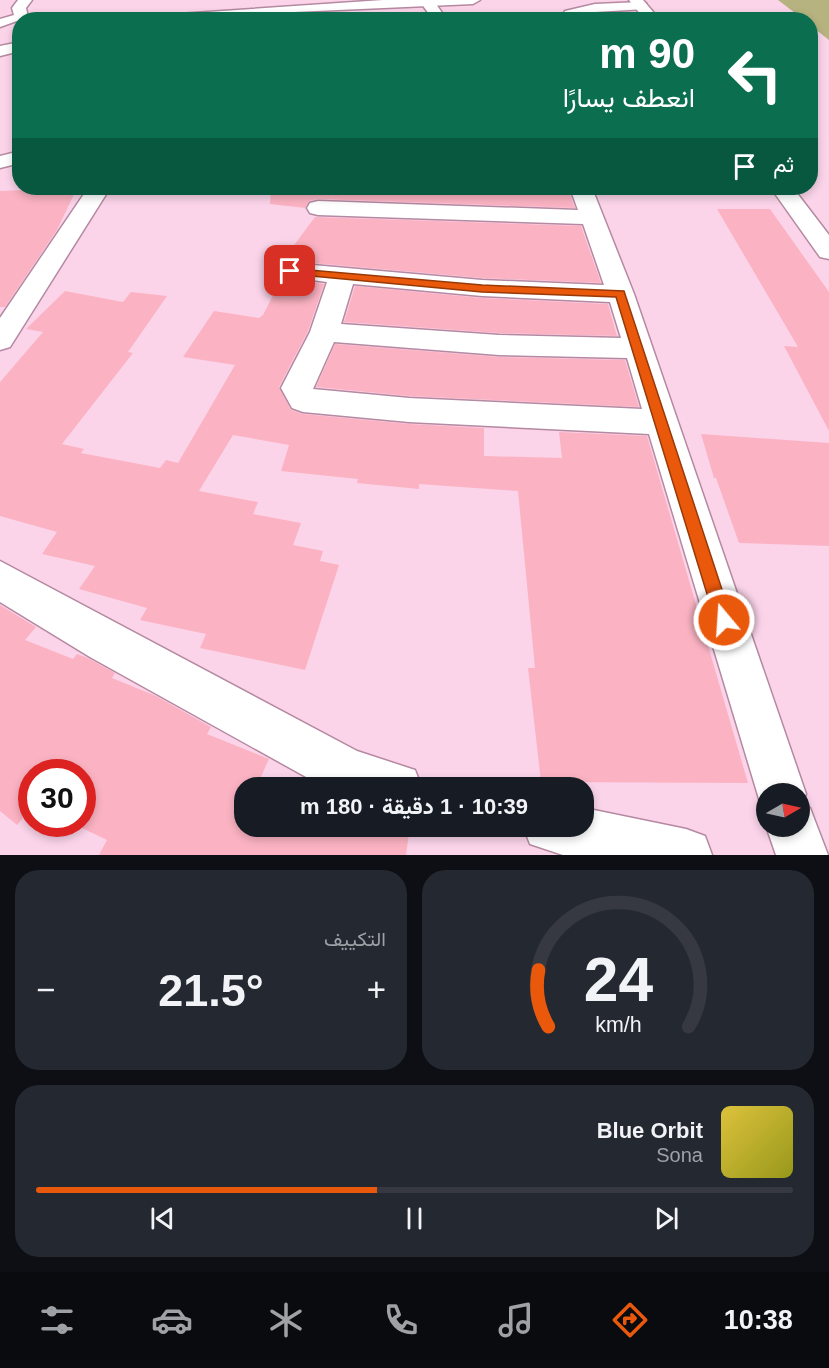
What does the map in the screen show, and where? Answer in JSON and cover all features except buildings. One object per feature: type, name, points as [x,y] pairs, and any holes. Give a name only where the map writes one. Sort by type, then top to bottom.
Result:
[{"type":"street","points":[[287,12],[473,0]]},
{"type":"street","points":[[428,3],[435,12]]},
{"type":"street","points":[[578,12],[638,3]]},
{"type":"street","points":[[0,340],[94,195]]},
{"type":"street","points":[[787,195],[829,252]]},
{"type":"street","points":[[318,207],[499,216],[587,202],[621,294],[777,783]]},
{"type":"street","points":[[290,271],[482,288],[621,294]]},
{"type":"street","points":[[342,277],[324,332],[297,388],[303,400],[409,410],[661,422]]},
{"type":"street","points":[[324,332],[499,345],[638,348]]},
{"type":"street","points":[[0,580],[105,642],[348,773],[361,777]]},
{"type":"street","points":[[594,836],[686,855]]},
{"type":"street","points":[[796,837],[802,855]]},
{"type":"shaded area","points":[[778,0],[829,0],[829,40],[818,31],[818,12],[794,12]]},
{"type":"route","points":[[290,271],[409,283],[621,294],[724,620]]}]
